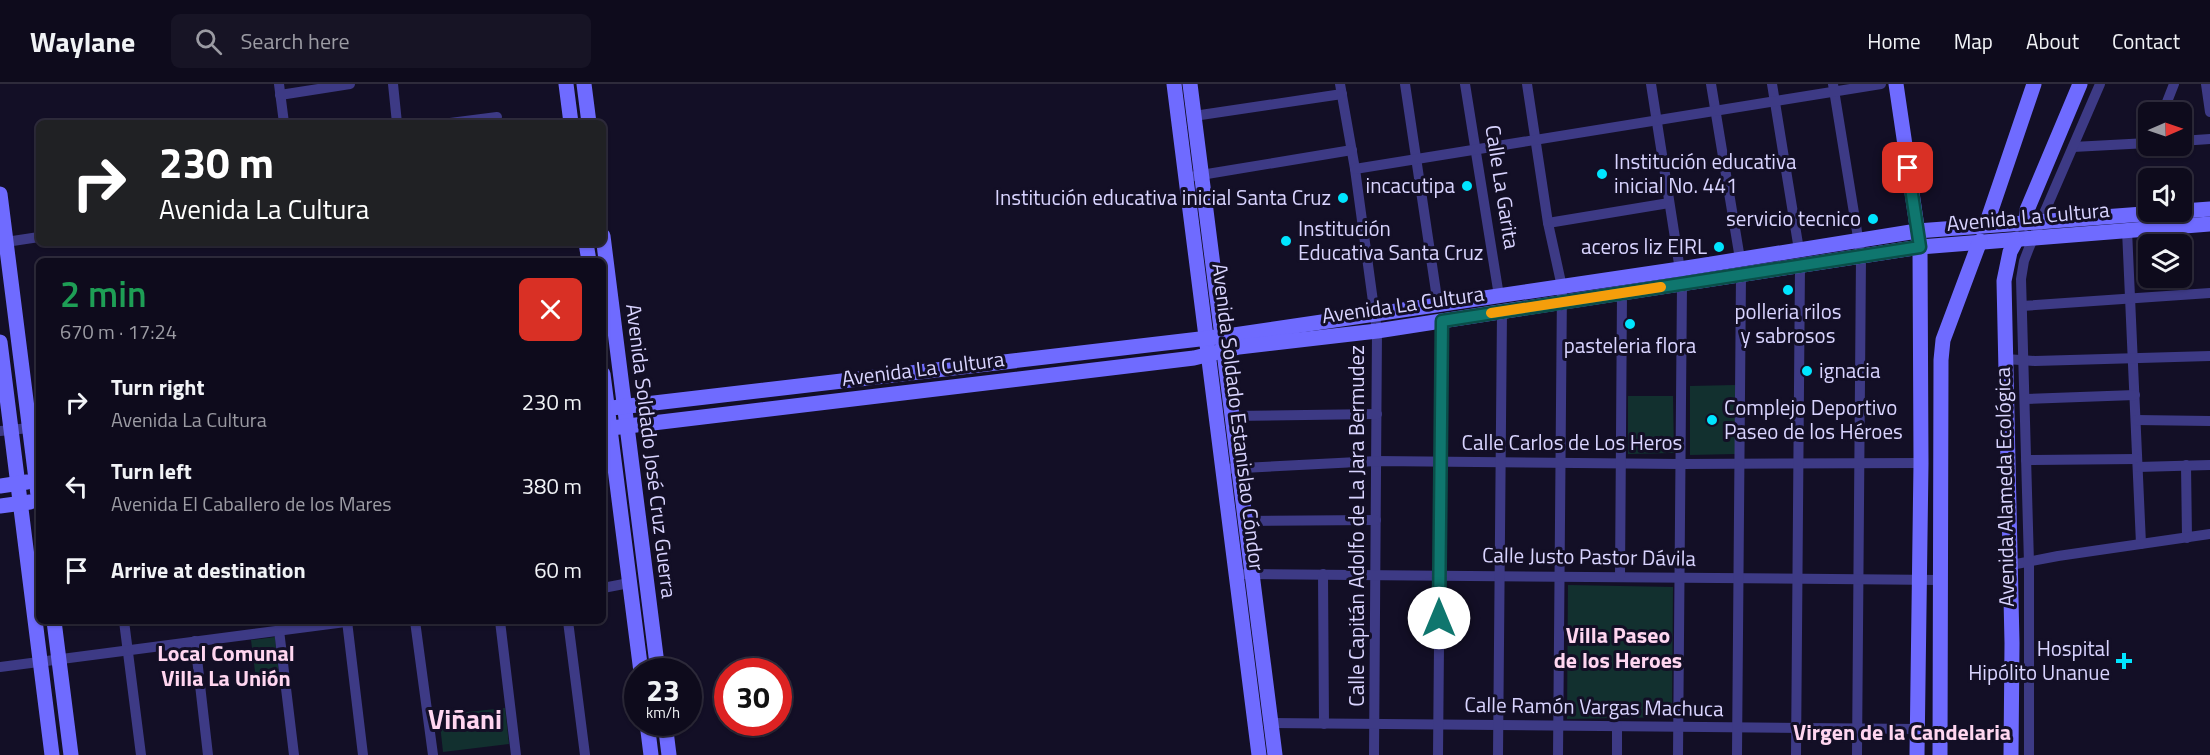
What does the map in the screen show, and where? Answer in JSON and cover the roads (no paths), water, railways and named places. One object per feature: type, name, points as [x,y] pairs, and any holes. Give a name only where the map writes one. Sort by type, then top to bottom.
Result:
[{"type":"main road","points":[[566,84],[571,120]]},
{"type":"main road","points":[[584,84],[589,120]]},
{"type":"main road","name":"Avenida Soldado Estanislao Cóndor","points":[[1174,84],[1194,176],[1231,468],[1244,574],[1259,755]]},
{"type":"main road","name":"Avenida Soldado Estanislao Cóndor","points":[[1190,84],[1194,116],[1194,176]]},
{"type":"main road","points":[[1896,84],[1920,247],[1921,463],[1917,755]]},
{"type":"main road","points":[[1986,225],[2034,84]]},
{"type":"main road","name":"Avenida Alameda Ecológica","points":[[2033,227],[2028,210],[2080,84]]},
{"type":"main road","points":[[0,194],[6,242],[4,259],[36,468]]},
{"type":"main road","name":"Avenida La Cultura","points":[[606,409],[914,373],[1215,345],[1375,314],[1438,305],[1501,304],[1800,258],[1861,256],[1920,247],[2017,239],[2033,227],[2210,210]]},
{"type":"main road","name":"Avenida La Cultura","points":[[1800,258],[1857,240],[1917,231],[1986,225],[2127,230],[2210,224]]},
{"type":"main road","name":"Avenida Alameda Ecológica","points":[[2011,755],[2011,565],[2004,281],[2010,252],[2017,239]]},
{"type":"main road","points":[[1940,755],[1942,340],[1980,242]]},
{"type":"main road","name":"Avenida Soldado José Cruz Guerra","points":[[606,259],[656,658]]},
{"type":"main road","name":"Avenida La Cultura","points":[[1562,295],[1622,293],[1681,276]]},
{"type":"main road","name":"Avenida La Cultura","points":[[606,428],[1182,359],[1215,345],[1239,347],[1377,331],[1442,321],[1501,304]]},
{"type":"main road","points":[[0,342],[6,430],[18,483],[52,755]]},
{"type":"main road","name":"Avenida Soldado Estanislao Cóndor","points":[[1215,345],[1232,416],[1231,468],[1245,521],[1244,574],[1275,755]]},
{"type":"main road","points":[[914,373],[916,391]]},
{"type":"main road","name":"Avenida Soldado José Cruz Guerra","points":[[606,428],[639,658]]},
{"type":"main road","points":[[0,486],[36,481]]},
{"type":"main road","points":[[0,506],[36,501]]},
{"type":"main road","points":[[54,624],[71,755]]},
{"type":"main road","points":[[649,736],[651,755]]},
{"type":"main road","points":[[667,736],[669,755]]},
{"type":"street","points":[[284,120],[280,89],[350,84]]},
{"type":"street","points":[[393,84],[397,120]]},
{"type":"street","points":[[1405,84],[1438,305]]},
{"type":"street","name":"Calle La Garita","points":[[1465,84],[1501,304],[1498,755]]},
{"type":"street","points":[[1527,84],[1548,223],[1562,295],[1558,755]]},
{"type":"street","points":[[1651,84],[1681,276],[1678,755]]},
{"type":"street","points":[[1711,84],[1741,267],[1737,755]]},
{"type":"street","points":[[1772,84],[1800,258],[1796,755]]},
{"type":"street","points":[[1355,169],[1775,102],[1833,88],[1881,84]]},
{"type":"street","points":[[2033,227],[2073,147],[2100,84]]},
{"type":"street","points":[[2167,102],[2174,84]]},
{"type":"street","points":[[2206,84],[2210,112]]},
{"type":"street","points":[[1833,88],[1861,256],[1857,755]]},
{"type":"street","points":[[1194,116],[1341,89]]},
{"type":"street","name":"Calle Capitán Adolfo de La Jara Bermudez","points":[[1341,89],[1355,169],[1377,331],[1374,755]]},
{"type":"street","points":[[474,120],[497,117]]},
{"type":"street","points":[[2192,140],[2210,139]]},
{"type":"street","points":[[2073,147],[2138,144]]},
{"type":"street","points":[[1194,176],[1352,150]]},
{"type":"street","points":[[1548,223],[1670,203]]},
{"type":"street","name":"Avenida Alameda Ecológica","points":[[2029,755],[2029,563],[2021,279],[2033,227]]},
{"type":"street","points":[[2127,230],[2141,544]]},
{"type":"street","points":[[6,242],[36,237]]},
{"type":"street","points":[[1620,577],[1622,293]]},
{"type":"street","points":[[2022,306],[2210,293]]},
{"type":"street","points":[[1438,755],[1442,321]]},
{"type":"street","points":[[2006,359],[2210,356]]},
{"type":"street","points":[[2025,399],[2135,395]]},
{"type":"street","points":[[1232,416],[1377,414]]},
{"type":"street","points":[[2136,420],[2210,421]]},
{"type":"street","points":[[6,430],[30,428]]},
{"type":"street","points":[[2026,460],[2210,465]]},
{"type":"street","name":"Calle Carlos de Los Heros","points":[[1231,468],[1377,461],[1681,464],[1921,463]]},
{"type":"street","points":[[2186,465],[2187,537]]},
{"type":"street","points":[[1245,521],[1376,520]]},
{"type":"street","points":[[2011,565],[2210,534]]},
{"type":"street","name":"Calle Justo Pastor Dávila","points":[[1244,574],[1941,580]]},
{"type":"street","points":[[1323,574],[1324,724]]},
{"type":"street","points":[[606,587],[629,583]]},
{"type":"street","points":[[124,624],[141,755]]},
{"type":"street","points":[[0,667],[326,624]]},
{"type":"street","points":[[349,624],[363,755]]},
{"type":"street","points":[[415,624],[433,755]]},
{"type":"street","points":[[500,624],[516,755]]},
{"type":"street","points":[[568,624],[585,755]]},
{"type":"street","points":[[279,630],[294,755]]},
{"type":"street","points":[[195,641],[208,755]]},
{"type":"street","name":"Calle Ramón Vargas Machuca","points":[[1271,723],[1918,729]]},
{"type":"street","points":[[1617,726],[1617,755]]},
{"type":"place","name":"Institución educativa inicial No. 441","points":[[1602,174]]},
{"type":"place","name":"incacutipa","points":[[1467,186]]},
{"type":"place","name":"Institución educativa inicial Santa Cruz","points":[[1343,198]]},
{"type":"place","name":"servicio tecnico","points":[[1873,219]]},
{"type":"place","name":"Institución Educativa Santa Cruz","points":[[1286,241]]},
{"type":"place","name":"aceros liz EIRL","points":[[1719,247]]},
{"type":"place","name":"polleria rilos y sabrosos","points":[[1788,290]]},
{"type":"place","name":"pasteleria flora","points":[[1630,324]]},
{"type":"place","name":"ignacia","points":[[1807,371]]},
{"type":"place","name":"Complejo Deportivo Paseo de los Héroes","points":[[1712,420]]},
{"type":"place","name":"Hospital Hipólito Unanue","points":[[2124,661]]},
{"type":"district","name":"Villa Paseo de los Heroes","points":[[1618,648]]},
{"type":"district","name":"Local Comunal Villa La Unión","points":[[226,666]]},
{"type":"district","name":"Viñani","points":[[465,720]]},
{"type":"district","name":"Virgen de la Candelaria","points":[[1902,732]]}]
